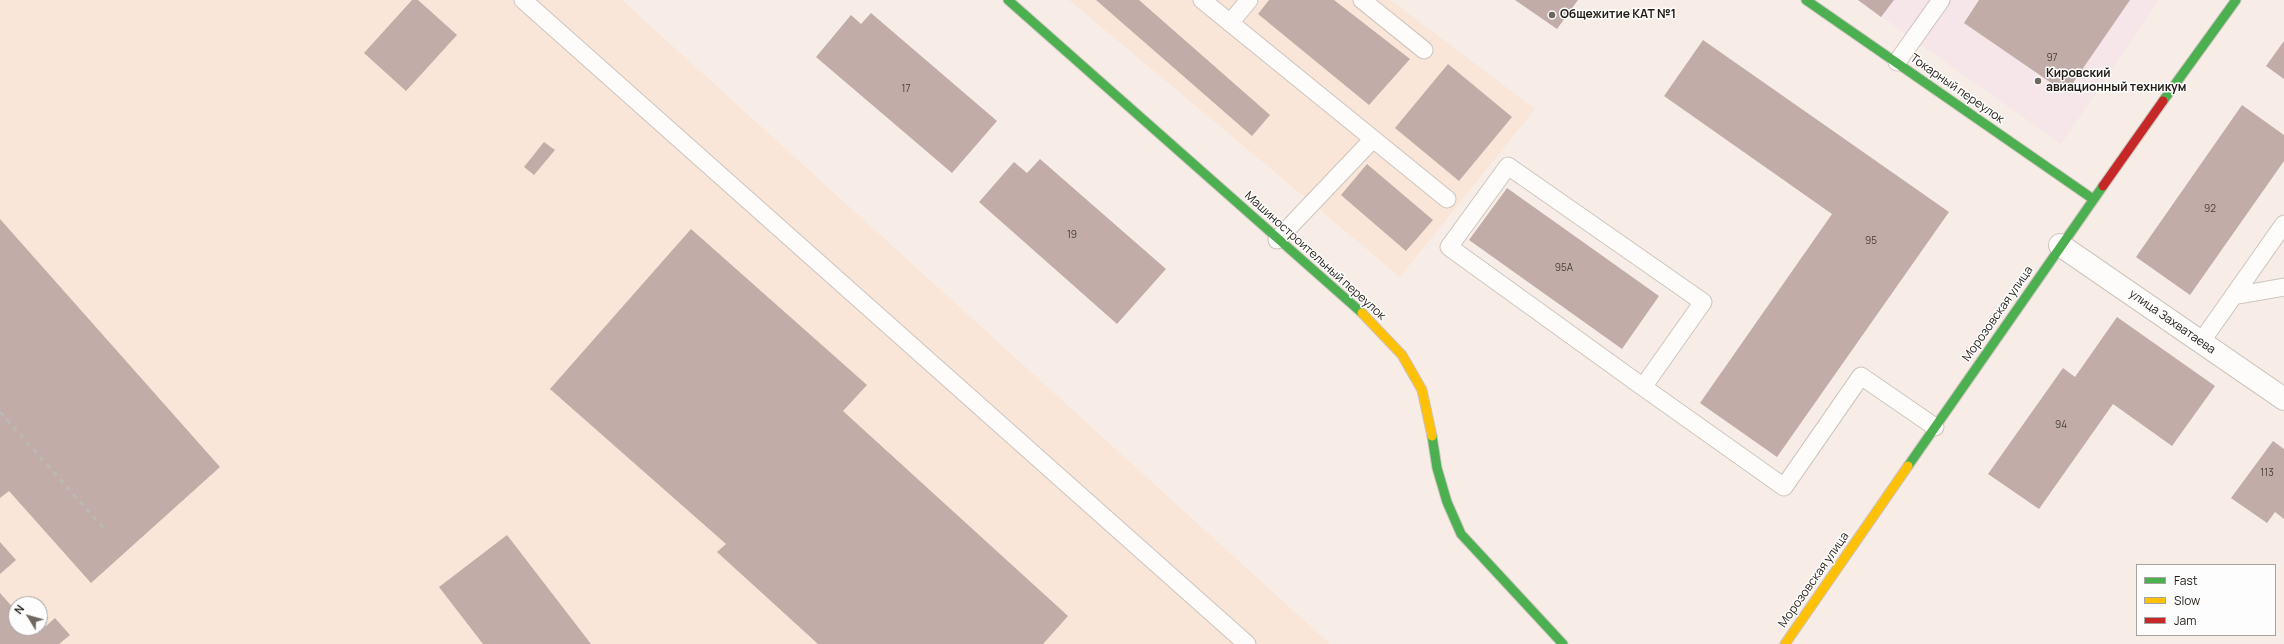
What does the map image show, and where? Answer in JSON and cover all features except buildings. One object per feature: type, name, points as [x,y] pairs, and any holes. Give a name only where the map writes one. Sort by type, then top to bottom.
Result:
[{"type":"street","name":"Машиностроительный переулок","points":[[1008,0],[1277,240],[1368,318],[1402,355],[1422,390],[1430,424],[1437,468],[1447,502],[1461,534],[1563,644]]},
{"type":"street","name":"Токарный переулок","points":[[1806,0],[2093,199]]},
{"type":"street","name":"Морозовская улица","points":[[1785,644],[2060,245],[2236,0]]},
{"type":"street","name":"улица Захватаева","points":[[2060,245],[2284,399]]},
{"type":"lane","points":[[523,0],[1246,644]]},
{"type":"lane","points":[[1202,0],[1447,199]]},
{"type":"lane","points":[[1230,23],[1249,0]]},
{"type":"lane","points":[[1362,0],[1424,50]]},
{"type":"lane","points":[[1897,62],[1941,0]]},
{"type":"lane","points":[[1277,240],[1373,139]]},
{"type":"lane","points":[[1643,387],[1704,302],[1508,166],[1449,247],[1643,387],[1784,487],[1861,376],[1935,427]]},
{"type":"lane","points":[[2201,342],[2284,224]]},
{"type":"lane","points":[[2233,296],[2284,287]]},
{"type":"shaded area","points":[[0,0],[622,0],[1330,644],[0,644]]},
{"type":"shaded area","points":[[1069,0],[1391,0],[1535,109],[1400,277]]},
{"type":"shaded area","name":"Кировский авиационный техникум","points":[[1858,0],[2159,0],[2061,144]]},
{"type":"railway","points":[[0,412],[107,532]]},
{"type":"traffic: fast","points":[[1008,0],[1362,313]]},
{"type":"traffic: fast","points":[[1806,0],[2093,199]]},
{"type":"traffic: fast","points":[[2163,101],[2236,0]]},
{"type":"traffic: fast","points":[[1908,466],[2103,186]]},
{"type":"traffic: fast","points":[[1432,436],[1437,468],[1447,502],[1461,534],[1563,644]]},
{"type":"traffic: slow","points":[[1362,313],[1402,355],[1422,390],[1432,436]]},
{"type":"traffic: slow","points":[[1785,644],[1908,466]]},
{"type":"traffic: jam","points":[[2103,186],[2163,101]]},
{"type":"place","name":"Общежитие КАТ №1","points":[[1552,15]]},
{"type":"place","name":"Кировский авиационный техникум","points":[[2038,81]]}]
